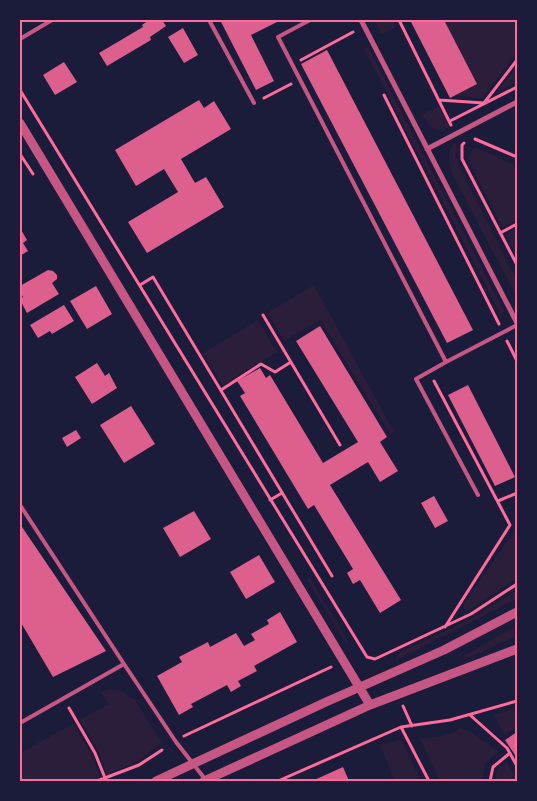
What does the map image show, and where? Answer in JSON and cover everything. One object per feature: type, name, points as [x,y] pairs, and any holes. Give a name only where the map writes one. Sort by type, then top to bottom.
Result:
[{"type":"street","points":[[361,20],[517,324]]},
{"type":"street","points":[[427,149],[517,102]]},
{"type":"street","points":[[20,124],[370,705]]},
{"type":"street","points":[[156,781],[444,650],[517,612]]},
{"type":"street","points":[[205,780],[370,705],[517,649]]},
{"type":"lane","points":[[20,39],[52,20]]},
{"type":"lane","points":[[209,20],[254,103]]},
{"type":"lane","points":[[310,20],[278,36],[446,362]]},
{"type":"lane","points":[[478,495],[416,378],[517,324]]},
{"type":"lane","points":[[20,505],[124,664],[205,780]]},
{"type":"lane","points":[[20,723],[124,664]]},
{"type":"path","points":[[399,20],[450,121],[517,87]]},
{"type":"path","points":[[296,62],[353,32],[350,26]]},
{"type":"path","points":[[484,103],[517,60]]},
{"type":"path","points":[[254,103],[300,79]]},
{"type":"path","points":[[20,90],[367,657],[375,659],[444,628],[471,614],[517,584]]},
{"type":"path","points":[[384,94],[517,361]]},
{"type":"path","points":[[439,100],[484,103]]},
{"type":"path","points":[[517,157],[476,138],[462,145],[462,159],[517,266]]},
{"type":"path","points":[[500,232],[517,224]]},
{"type":"path","points":[[140,285],[153,277],[332,576]]},
{"type":"path","points":[[263,315],[340,445]]},
{"type":"path","points":[[500,346],[508,342]]},
{"type":"path","points":[[220,390],[262,364],[275,372],[291,362]]},
{"type":"path","points":[[442,376],[434,380],[510,525],[444,628]]},
{"type":"path","points":[[270,500],[282,493]]},
{"type":"path","points":[[498,502],[517,493]]},
{"type":"path","points":[[184,736],[332,668]]},
{"type":"path","points":[[63,699],[95,753],[105,778]]},
{"type":"path","points":[[278,781],[401,727],[450,720],[517,701]]},
{"type":"path","points":[[402,704],[412,726]]},
{"type":"path","points":[[470,715],[507,748],[517,766]]},
{"type":"path","points":[[401,727],[429,781]]},
{"type":"path","points":[[97,781],[139,766],[162,750]]},
{"type":"path","points":[[490,781],[493,767],[510,754]]},
{"type":"shaded area","points":[[375,20],[393,20],[396,27],[381,34]]},
{"type":"shaded area","points":[[444,20],[512,20],[517,30],[517,52],[482,99],[457,95],[477,84]]},
{"type":"shaded area","points":[[368,47],[504,311],[501,315],[364,49]]},
{"type":"shaded area","points":[[517,66],[517,82],[496,93]]},
{"type":"shaded area","points":[[439,106],[450,127],[436,130],[427,123],[422,114]]},
{"type":"shaded area","points":[[453,143],[457,145],[456,156],[459,165],[517,281],[517,297],[453,176],[449,160]]},
{"type":"shaded area","points":[[475,147],[517,166],[517,220],[503,228],[468,160]]},
{"type":"shaded area","points":[[517,228],[517,257],[505,234]]},
{"type":"shaded area","points":[[314,285],[394,432],[390,434],[320,320],[284,341],[267,313]]},
{"type":"shaded area","points":[[258,320],[277,352],[223,385],[203,353]]},
{"type":"shaded area","points":[[517,527],[517,578],[465,611],[463,605]]},
{"type":"shaded area","points":[[310,578],[348,641],[346,643],[307,580]]},
{"type":"shaded area","points":[[517,590],[517,599],[395,661],[398,653],[472,618]]},
{"type":"shaded area","points":[[517,625],[517,636],[465,659],[464,656]]},
{"type":"shaded area","points":[[109,689],[122,691],[135,700],[162,742],[138,761],[107,775],[99,752],[80,720],[108,704],[101,692]]},
{"type":"shaded area","points":[[517,707],[517,727],[504,735],[494,715]]},
{"type":"shaded area","points":[[73,724],[91,753],[100,778],[93,781],[20,781],[20,753]]},
{"type":"shaded area","points":[[461,728],[499,752],[485,763],[482,781],[440,781],[420,739],[446,735]]},
{"type":"shaded area","points":[[401,739],[421,781],[395,781],[380,745]]},
{"type":"shaded area","points":[[507,762],[517,781],[495,781],[498,768]]},
{"type":"building","points":[[149,20],[162,20],[166,26],[150,37],[151,40],[107,66],[99,53],[143,27],[142,25]]},
{"type":"building","points":[[220,20],[281,20],[251,35],[274,81],[256,90]]},
{"type":"building","points":[[410,20],[444,20],[477,84],[450,98]]},
{"type":"building","points":[[183,28],[198,55],[184,63],[168,37]]},
{"type":"building","points":[[327,50],[473,330],[447,343],[301,64]]},
{"type":"building","points":[[64,62],[77,82],[55,95],[43,75]]},
{"type":"building","points":[[199,100],[204,108],[214,101],[231,129],[181,159],[195,183],[206,177],[224,207],[147,253],[128,222],[178,192],[164,169],[136,186],[115,150]]},
{"type":"building","points":[[20,228],[27,240],[23,243],[28,251],[20,256]]},
{"type":"building","points":[[48,270],[53,271],[57,275],[57,279],[52,283],[59,294],[27,313],[20,300],[23,297],[20,286]]},
{"type":"building","points":[[96,286],[112,314],[87,329],[70,301]]},
{"type":"building","points":[[64,305],[74,321],[52,334],[50,331],[38,338],[30,325]]},
{"type":"building","points":[[320,326],[387,437],[380,442],[398,471],[380,482],[368,462],[330,485],[401,600],[380,613],[360,580],[353,584],[347,573],[353,569],[314,505],[308,509],[240,396],[245,393],[237,381],[260,368],[266,378],[270,375],[323,463],[358,442],[296,341]]},
{"type":"building","points":[[97,363],[105,376],[109,373],[117,388],[92,404],[75,377]]},
{"type":"building","points":[[468,385],[515,477],[495,486],[448,395]]},
{"type":"building","points":[[131,406],[155,444],[124,463],[100,425]]},
{"type":"building","points":[[76,430],[81,438],[67,447],[62,438]]},
{"type":"building","points":[[434,496],[448,521],[435,528],[421,503]]},
{"type":"building","points":[[194,511],[211,539],[180,557],[163,528]]},
{"type":"building","points":[[20,524],[106,651],[53,677],[20,621]]},
{"type":"building","points":[[259,555],[275,582],[246,599],[230,572]]},
{"type":"building","points":[[280,612],[297,642],[254,666],[257,671],[238,681],[241,686],[231,692],[227,685],[191,704],[193,707],[179,715],[157,676],[182,662],[179,657],[208,642],[210,647],[236,633],[244,646],[255,640],[251,634],[269,624],[267,620]]},
{"type":"building","points":[[517,732],[517,758],[505,740]]},
{"type":"building","points":[[343,767],[349,781],[312,781]]}]
